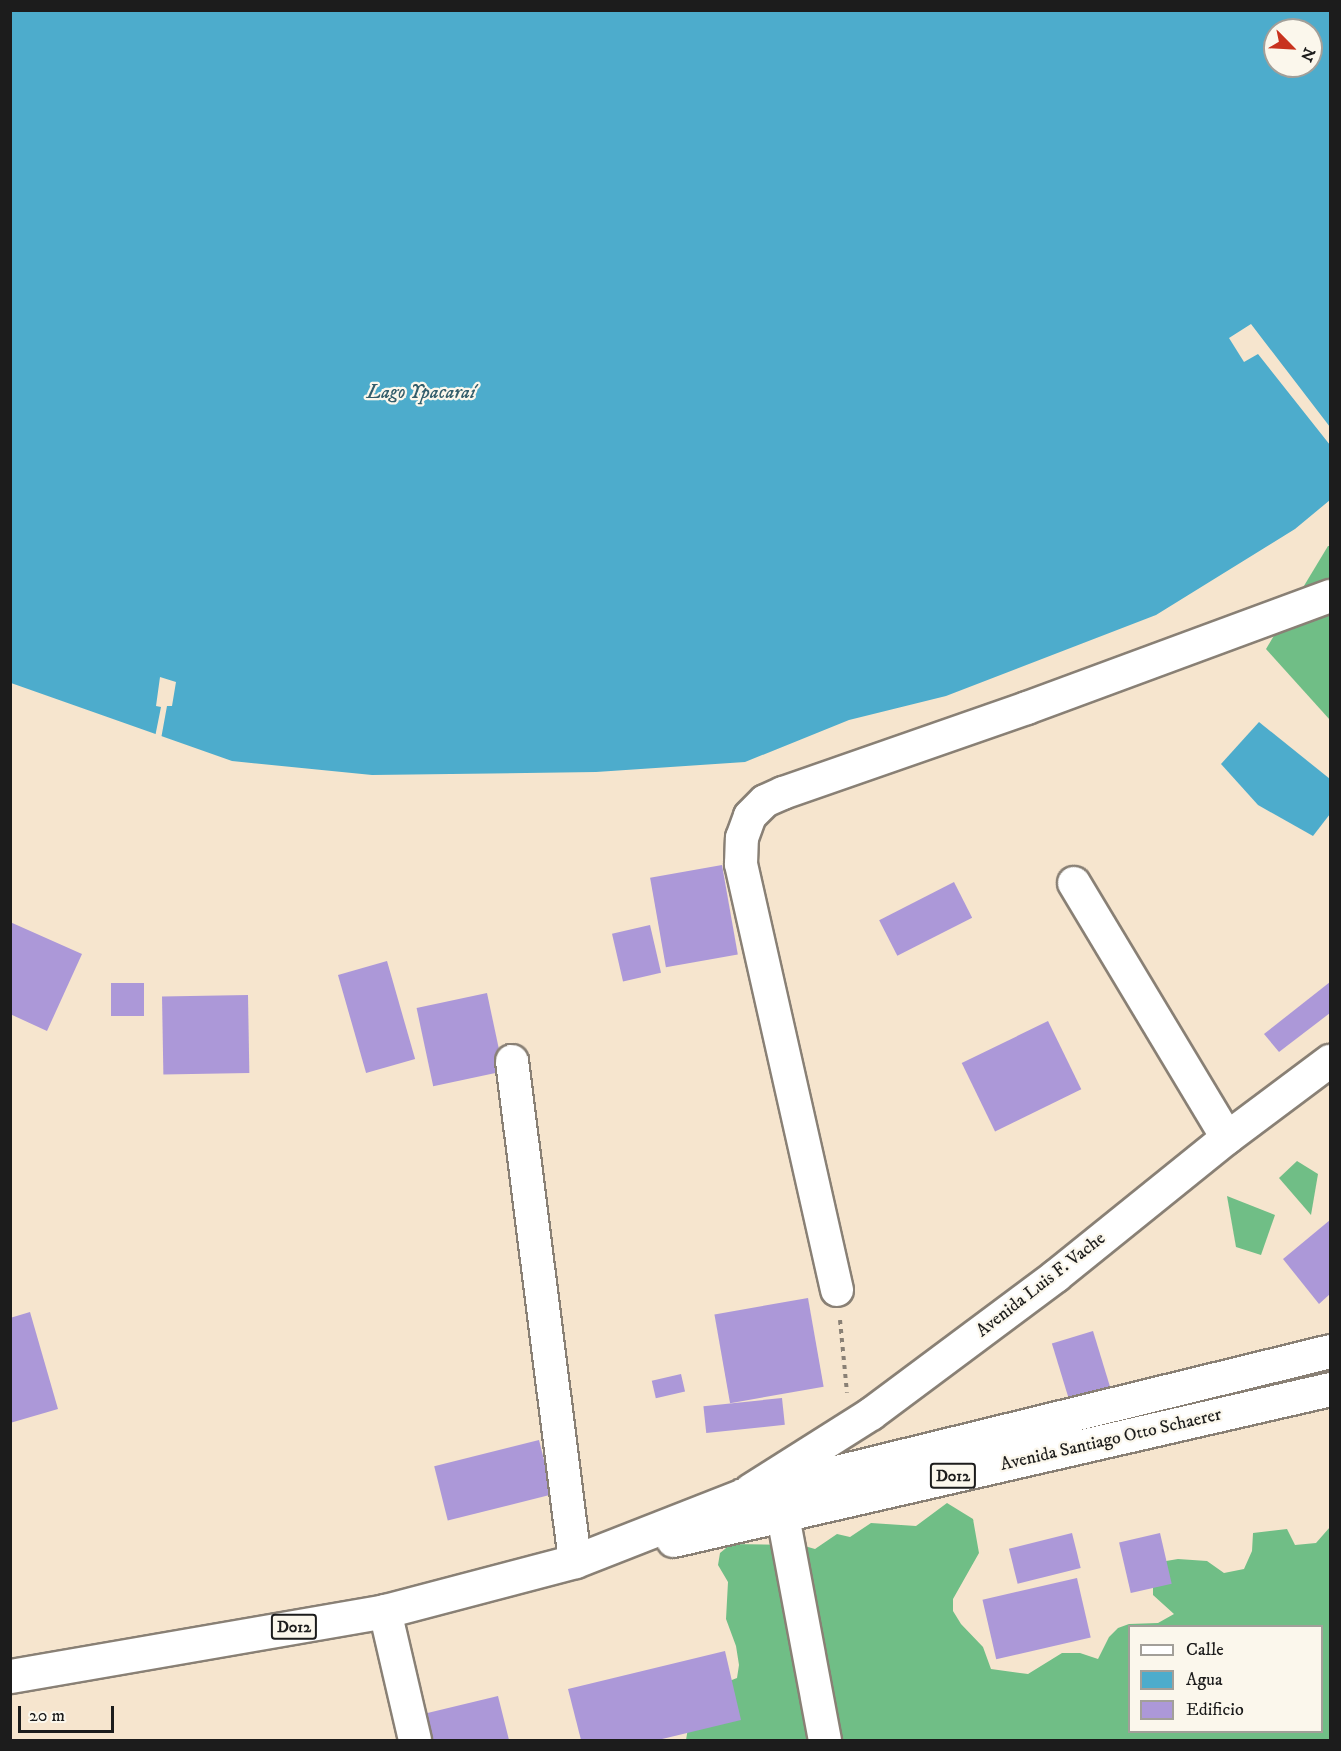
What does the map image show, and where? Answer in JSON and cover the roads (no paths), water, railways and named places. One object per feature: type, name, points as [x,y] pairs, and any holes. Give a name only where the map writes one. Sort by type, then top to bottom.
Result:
[{"type":"main road","name":"Avenida Santiago Otto Schaerer","points":[[743,1495],[1330,1351]]},
{"type":"main road","name":"Avenida Santiago Otto Schaerer","points":[[575,1561],[783,1516],[1330,1389]]},
{"type":"main road","name":"D012","points":[[10,1676],[386,1611],[575,1561],[743,1495]]},
{"type":"street","points":[[837,1290],[741,864],[742,838],[750,816],[765,801],[783,794],[1028,708],[1330,596]]},
{"type":"street","points":[[1074,883],[1227,1138]]},
{"type":"street","points":[[512,1061],[575,1561]]},
{"type":"street","name":"Avenida Luis F. Vache","points":[[743,1495],[850,1427],[1056,1276],[1227,1138],[1330,1061]]},
{"type":"street","points":[[783,1516],[825,1740]]},
{"type":"street","points":[[386,1611],[415,1740]]},
{"type":"water","name":"Lago Ypacaraí","points":[[11,11],[1330,11],[1330,500],[1295,529],[1156,615],[946,696],[849,720],[745,762],[596,772],[372,775],[232,761],[11,683]]},
{"type":"water","points":[[1259,722],[1330,779],[1330,814],[1313,836],[1258,805],[1221,764]]}]
